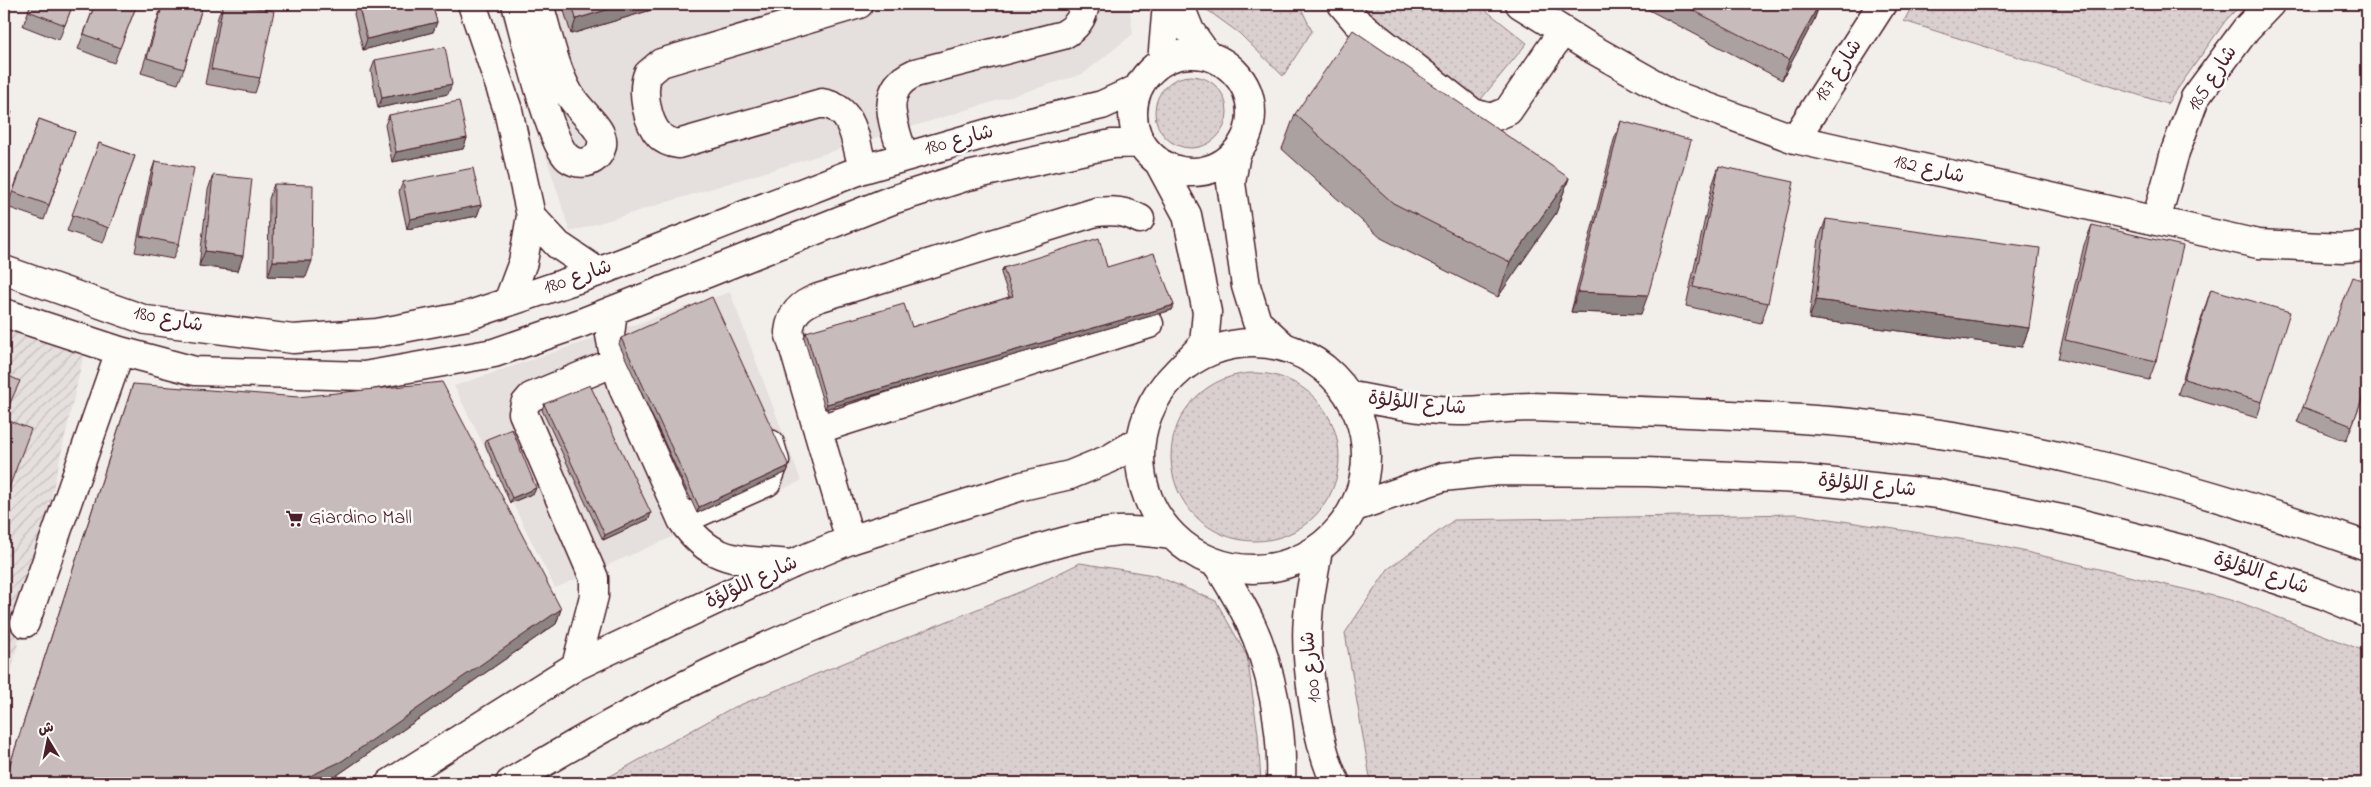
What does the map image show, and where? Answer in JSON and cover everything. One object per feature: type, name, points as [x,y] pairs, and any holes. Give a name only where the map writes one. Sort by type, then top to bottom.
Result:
[{"type":"street","points":[[472,4],[508,110],[532,216],[523,262],[508,302]]},
{"type":"street","points":[[516,4],[558,143],[568,158],[584,163],[599,154],[602,146],[602,137],[598,129],[575,105],[563,82],[539,4]]},
{"type":"street","points":[[859,4],[662,63],[648,74],[644,92],[654,129],[668,142],[678,144],[822,104],[833,105],[843,110],[850,120],[863,169]]},
{"type":"street","points":[[904,157],[891,109],[894,91],[899,83],[914,73],[1063,35],[1072,30],[1079,22],[1084,13],[1085,4]]},
{"type":"street","points":[[1162,62],[1167,4]]},
{"type":"street","points":[[1179,4],[1190,31],[1208,56]]},
{"type":"street","points":[[1342,4],[1357,22],[1473,113],[1491,118],[1508,111],[1562,32]]},
{"type":"street","name":"شارع 182","points":[[1520,4],[1562,32],[1674,95],[1795,139],[2258,244],[2343,248],[2367,246]]},
{"type":"street","name":"شارع 187","points":[[1795,139],[1882,4]]},
{"type":"street","name":"شارع 185","points":[[2156,221],[2175,152],[2195,98],[2246,29],[2270,4]]},
{"type":"street","points":[[1149,152],[1172,169],[1188,172],[1205,171],[1220,165],[1236,153],[1247,136],[1252,117],[1249,97],[1241,79],[1226,65],[1208,56],[1193,54],[1177,56],[1162,62],[1148,74],[1138,89],[1133,107],[1134,126],[1149,152],[1187,215],[1207,312],[1204,344],[1160,391],[1147,415],[1141,440],[1140,466],[1145,491],[1155,514],[1171,535],[1192,552],[1217,564],[1243,569],[1269,569],[1295,562],[1318,549],[1339,530],[1355,507],[1365,480],[1368,451],[1363,422],[1351,396],[1333,374],[1310,357],[1283,346],[1246,343],[1209,352],[1178,372]]},
{"type":"street","name":"شارع 180","points":[[4,270],[146,320],[293,339],[377,334],[467,316],[598,272],[863,169],[1006,128],[1102,105],[1138,89]]},
{"type":"street","name":"شارع 180","points":[[4,313],[120,350],[195,371],[364,376],[494,353],[614,311],[892,200],[940,185],[1046,157],[1112,144],[1149,152]]},
{"type":"street","points":[[1236,153],[1230,183],[1246,286],[1257,322],[1283,346]]},
{"type":"street","points":[[850,540],[789,332],[790,322],[800,306],[818,298],[1096,212],[1110,210],[1127,212],[1140,219]]},
{"type":"street","points":[[532,216],[558,245],[598,272]]},
{"type":"street","points":[[614,311],[610,335],[615,362],[624,390],[682,520],[692,536],[707,549],[724,557],[792,564]]},
{"type":"street","points":[[819,429],[1149,324]]},
{"type":"street","points":[[25,623],[120,350]]},
{"type":"street","points":[[576,666],[594,596],[594,578],[523,414],[524,404],[531,397],[615,362]]},
{"type":"street","points":[[624,390],[630,396],[639,399],[657,395]]},
{"type":"street","name":"شارع اللؤلؤة","points":[[1351,396],[1434,410],[1458,411],[1526,407],[1648,411],[1803,419],[1949,434],[2084,462],[2214,495],[2367,546]]},
{"type":"street","points":[[682,520],[767,482],[774,469],[774,453],[758,419]]},
{"type":"street","name":"شارع اللؤلؤة","points":[[390,783],[576,666],[792,564],[850,540],[1022,486],[1070,474],[1109,459],[1141,440]]},
{"type":"street","name":"شارع اللؤلؤة","points":[[1355,507],[1443,477],[1498,471],[1647,472],[1770,478],[1930,493],[2070,521],[2197,553],[2324,595],[2367,613]]},
{"type":"street","points":[[510,783],[689,682],[805,631],[935,581],[1040,549],[1119,531],[1171,535]]},
{"type":"street","name":"شارع 100","points":[[1318,549],[1307,619],[1310,672],[1320,739],[1336,783]]},
{"type":"street","name":"شارع 100","points":[[1217,564],[1249,620],[1268,668],[1281,746],[1282,783]]},
{"type":"shaded area","points":[[498,4],[1129,4],[1133,34],[1083,74],[570,232]]},
{"type":"shaded area","points":[[1199,4],[1299,4],[1312,31],[1283,76],[1239,33]]},
{"type":"shaded area","points":[[1354,4],[1478,4],[1527,43],[1477,104]]},
{"type":"shaded area","points":[[1913,4],[2242,4],[2226,20],[2167,104],[1904,21]]},
{"type":"shaded area","points":[[1198,76],[1217,86],[1225,98],[1227,112],[1225,126],[1217,138],[1205,146],[1184,148],[1165,138],[1157,126],[1155,105],[1165,86],[1177,78]]},
{"type":"shaded area","points":[[730,292],[801,481],[555,588],[454,386]]},
{"type":"shaded area","points":[[4,325],[87,340],[4,704]]},
{"type":"shaded area","points":[[1255,373],[1279,377],[1294,383],[1308,392],[1320,404],[1329,418],[1335,433],[1339,457],[1335,481],[1329,496],[1320,510],[1308,522],[1294,531],[1279,537],[1255,541],[1231,537],[1216,531],[1202,522],[1190,510],[1181,496],[1175,481],[1171,457],[1175,433],[1181,418],[1190,404],[1202,392],[1216,383],[1231,377]]},
{"type":"shaded area","points":[[1797,514],[1992,544],[2239,602],[2367,652],[2367,783],[1371,783],[1345,633],[1388,569],[1454,520]]},
{"type":"shaded area","points":[[1080,563],[1154,575],[1216,601],[1247,656],[1258,734],[1261,783],[598,783],[730,709],[1027,589]]},
{"type":"building","points":[[31,4],[73,4],[65,25],[28,11]]},
{"type":"building","points":[[95,4],[137,4],[120,48],[84,34]]},
{"type":"building","points":[[163,4],[203,4],[184,69],[147,58]]},
{"type":"building","points":[[223,4],[274,11],[260,78],[211,69]]},
{"type":"building","points":[[358,4],[432,4],[437,22],[367,39]]},
{"type":"building","points":[[572,4],[626,4],[576,19]]},
{"type":"building","points":[[1681,4],[1819,4],[1789,60]]},
{"type":"building","points":[[1353,30],[1569,178],[1510,262],[1393,203],[1295,114]]},
{"type":"building","points":[[445,47],[452,84],[382,98],[375,60]]},
{"type":"building","points":[[459,101],[467,138],[396,152],[389,115]]},
{"type":"building","points":[[4,109],[12,112],[4,136]]},
{"type":"building","points":[[39,119],[75,132],[49,205],[13,192]]},
{"type":"building","points":[[1621,121],[1691,140],[1648,295],[1578,292]]},
{"type":"building","points":[[99,143],[135,156],[109,228],[72,215]]},
{"type":"building","points":[[155,161],[194,168],[179,244],[140,236]]},
{"type":"building","points":[[1719,166],[1794,182],[1768,303],[1693,287]]},
{"type":"building","points":[[473,168],[481,205],[410,219],[403,182]]},
{"type":"building","points":[[213,175],[252,179],[243,256],[205,251]]},
{"type":"building","points":[[274,184],[313,185],[312,261],[273,261]]},
{"type":"building","points":[[1826,219],[2040,248],[2029,328],[1816,300]]},
{"type":"building","points":[[2092,225],[2183,246],[2156,361],[2065,340]]},
{"type":"building","points":[[1099,238],[1107,267],[1154,253],[1174,305],[827,404],[806,332],[904,304],[912,327],[1013,296],[1003,268]]},
{"type":"building","points":[[2353,277],[2367,282],[2367,385],[2352,426],[2303,407]]},
{"type":"building","points":[[2211,289],[2290,312],[2262,402],[2184,379]]},
{"type":"building","points":[[712,297],[789,466],[699,507],[621,338]]},
{"type":"building","points":[[4,374],[20,381],[4,416]]},
{"type":"building","name":"Giardino Mall","points":[[442,382],[561,609],[342,761],[295,783],[4,783],[133,384],[298,397]]},
{"type":"building","points":[[590,385],[651,513],[605,535],[544,404]]},
{"type":"building","points":[[4,419],[31,429],[4,501]]},
{"type":"building","points":[[512,429],[536,488],[512,498],[487,439]]},
{"type":"place","name":"Giardino Mall","points":[[295,518]]}]
